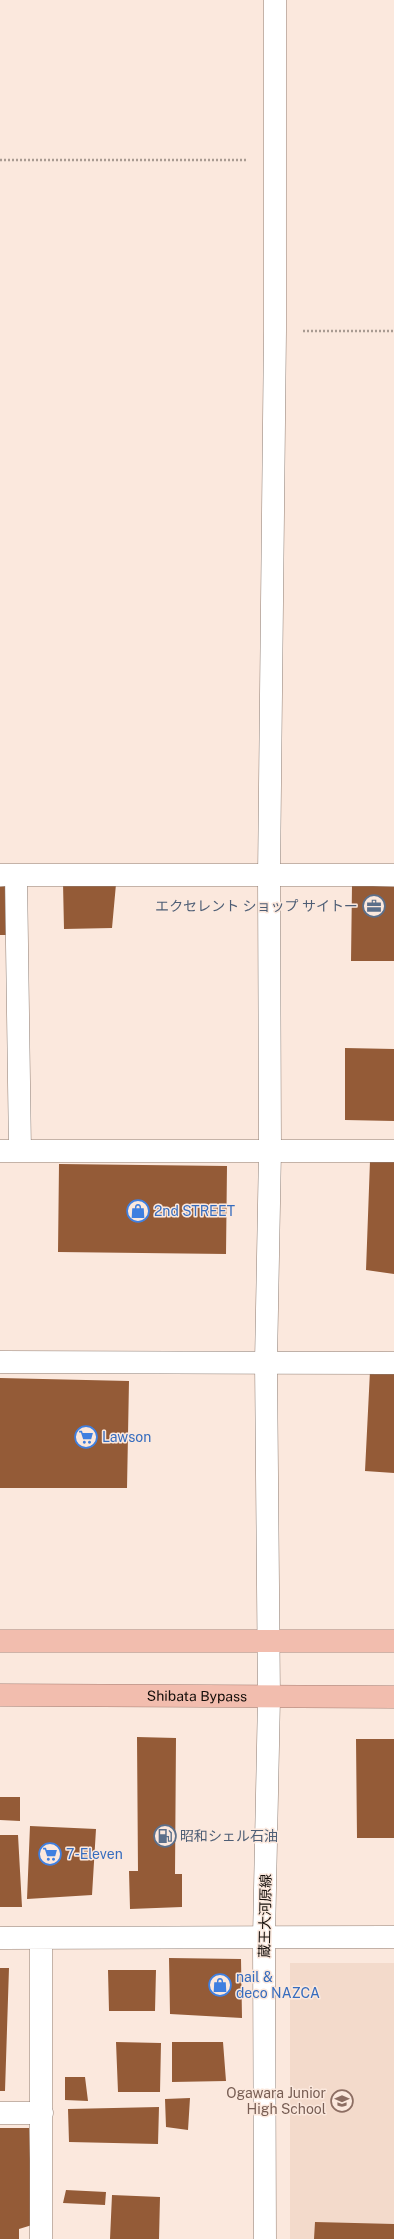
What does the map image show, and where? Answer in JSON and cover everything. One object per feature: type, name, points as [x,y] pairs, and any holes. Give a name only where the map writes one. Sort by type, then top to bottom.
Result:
[{"type":"highway","points":[[0,1641],[394,1641]]},
{"type":"highway","name":"Shibata Bypass","points":[[0,1695],[269,1698],[394,1697]]},
{"type":"street","name":"蔵王大河原線","points":[[265,2239],[264,1937],[269,1698],[266,1362],[270,1151],[269,876],[275,331],[275,0]]},
{"type":"street","points":[[394,875],[8,875],[10,1151],[394,1151]]},
{"type":"street","points":[[0,1362],[394,1363]]},
{"type":"street","points":[[0,1938],[394,1937]]},
{"type":"street","points":[[41,1938],[41,2239]]},
{"type":"street","points":[[0,2113],[42,2113]]},
{"type":"path","points":[[0,160],[274,160]]},
{"type":"path","points":[[275,331],[394,331]]},
{"type":"shaded area","name":"Ogawara Junior High School","points":[[290,1963],[394,1963],[394,2239],[290,2239]]},
{"type":"building","points":[[63,883],[116,884],[112,928],[64,929]]},
{"type":"building","points":[[352,885],[394,887],[394,961],[351,961]]},
{"type":"building","points":[[7,886],[11,935],[0,935],[0,887]]},
{"type":"building","points":[[345,1048],[394,1049],[394,1121],[345,1120]]},
{"type":"building","points":[[370,1161],[394,1161],[394,1274],[366,1270]]},
{"type":"building","points":[[59,1164],[227,1166],[226,1254],[58,1252]]},
{"type":"building","points":[[370,1371],[394,1373],[394,1473],[365,1471]]},
{"type":"building","points":[[0,1378],[129,1381],[127,1488],[0,1488]]},
{"type":"building","points":[[137,1737],[176,1738],[175,1874],[182,1874],[182,1907],[130,1909],[129,1871],[138,1871]]},
{"type":"building","points":[[356,1739],[394,1739],[394,1838],[357,1838]]},
{"type":"building","points":[[0,1797],[20,1797],[20,1821],[0,1820]]},
{"type":"building","points":[[30,1826],[96,1829],[92,1895],[27,1899]]},
{"type":"building","points":[[0,1835],[18,1835],[22,1907],[0,1907]]},
{"type":"building","points":[[169,1958],[241,1959],[242,2018],[170,2014]]},
{"type":"building","points":[[0,1968],[9,1968],[5,2091],[0,2091]]},
{"type":"building","points":[[108,1970],[156,1970],[155,2011],[109,2011]]},
{"type":"building","points":[[116,2042],[161,2043],[160,2092],[118,2092]]},
{"type":"building","points":[[172,2042],[223,2042],[226,2081],[172,2082]]},
{"type":"building","points":[[65,2077],[85,2077],[88,2101],[65,2100]]},
{"type":"building","points":[[190,2098],[188,2130],[166,2127],[165,2099]]},
{"type":"building","points":[[159,2107],[158,2144],[69,2142],[68,2109]]},
{"type":"building","points":[[0,2128],[29,2128],[32,2225],[19,2229],[19,2239],[0,2239]]},
{"type":"building","points":[[66,2190],[106,2192],[105,2205],[63,2203]]},
{"type":"building","points":[[112,2195],[160,2197],[159,2239],[110,2239]]},
{"type":"building","points":[[315,2222],[394,2224],[394,2239],[314,2239]]},
{"type":"place","name":"エクセレント ショップ サイトー","points":[[374,906]]},
{"type":"place","name":"2nd STREET","points":[[138,1211]]},
{"type":"place","name":"Lawson","points":[[86,1437]]},
{"type":"place","name":"昭和シェル石油","points":[[165,1836]]},
{"type":"place","name":"7-Eleven","points":[[50,1854]]},
{"type":"place","name":"nail & deco NAZCA","points":[[220,1985]]},
{"type":"place","name":"Ogawara Junior High School","points":[[342,2101]]}]
